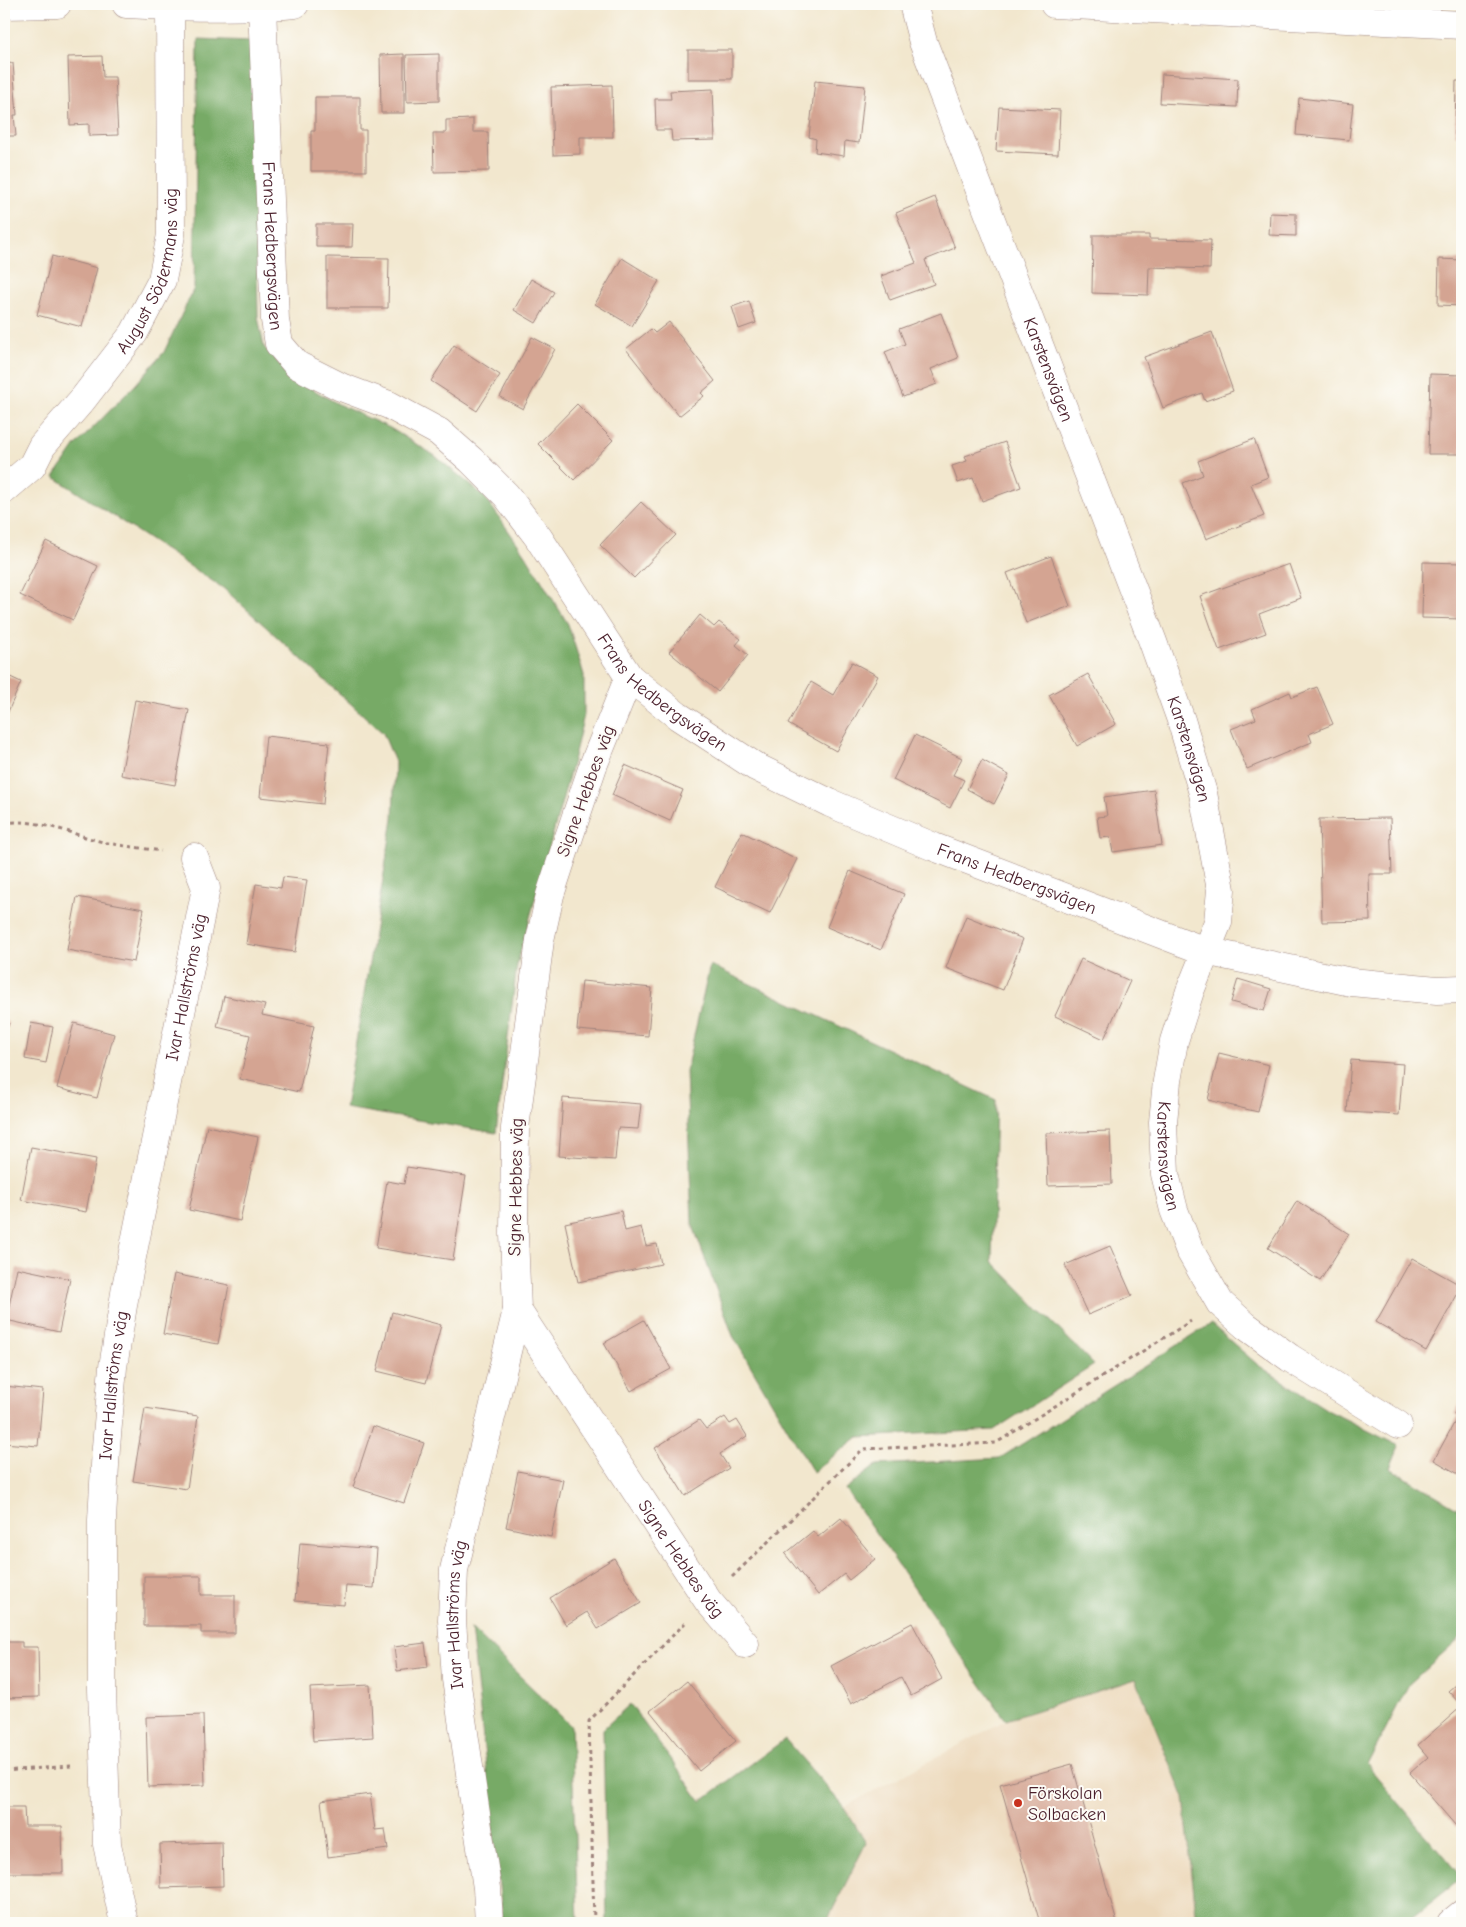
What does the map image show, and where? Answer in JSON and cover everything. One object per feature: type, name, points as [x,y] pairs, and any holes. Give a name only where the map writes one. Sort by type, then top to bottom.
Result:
[{"type":"street","points":[[4,5],[57,4]]},
{"type":"street","points":[[126,4],[170,7],[262,7],[295,4]]},
{"type":"street","name":"Karstensvägen","points":[[913,4],[923,42],[1150,632],[1181,720],[1203,793],[1221,890],[1218,922],[1205,951],[1174,1041],[1163,1122],[1165,1174],[1174,1210],[1189,1249],[1220,1303],[1246,1326],[1290,1358],[1398,1425]]},
{"type":"street","points":[[1054,4],[1259,9],[1462,25]]},
{"type":"street","name":"August Södermans väg","points":[[4,490],[32,466],[42,446],[84,399],[134,333],[162,280],[171,235],[170,7]]},
{"type":"street","name":"Frans Hedbergsvägen","points":[[262,7],[275,320],[279,344],[297,365],[341,387],[389,405],[439,432],[471,460],[506,495],[538,538],[629,676],[678,716],[720,745],[756,767],[830,803],[934,848],[1205,951],[1351,982],[1437,990],[1462,989]]},
{"type":"street","name":"Signe Hebbes väg","points":[[629,676],[568,840],[550,895],[540,940],[514,1128],[517,1310],[708,1601],[745,1644]]},
{"type":"street","name":"Ivar Hallströms väg","points":[[124,1923],[107,1844],[104,1764],[102,1520],[113,1367],[139,1213],[206,888],[194,857]]},
{"type":"street","name":"Ivar Hallströms väg","points":[[489,1923],[487,1888],[456,1679],[452,1620],[454,1570],[517,1310]]},
{"type":"street","points":[[1451,1923],[1462,1914]]},
{"type":"path","points":[[4,823],[13,822],[66,830],[102,841],[194,857]]},
{"type":"path","points":[[594,1923],[589,1720],[708,1601],[863,1449],[996,1443],[1220,1303]]},
{"type":"path","points":[[4,1770],[104,1764]]},
{"type":"shaded area","name":"Förskolan Solbacken","points":[[1136,1679],[1184,1798],[1197,1923],[826,1923],[866,1843],[844,1807],[1006,1720]]},
{"type":"green space","points":[[198,39],[253,41],[258,317],[264,347],[291,377],[340,405],[390,428],[434,455],[484,496],[527,557],[568,624],[584,675],[584,715],[517,965],[496,1133],[345,1108],[393,819],[395,762],[383,733],[223,588],[54,477],[76,445],[136,384],[164,352],[194,288]]},
{"type":"green space","points":[[710,965],[996,1100],[992,1261],[1094,1365],[994,1430],[858,1437],[813,1472],[733,1336],[692,1223],[686,1071]]},
{"type":"green space","points":[[1211,1324],[1258,1365],[1329,1411],[1399,1446],[1390,1468],[1457,1508],[1462,1506],[1462,1636],[1409,1684],[1367,1765],[1462,1878],[1405,1923],[1197,1923],[1184,1798],[1136,1679],[1006,1720],[845,1489],[877,1465],[1000,1458]]},
{"type":"green space","points":[[471,1628],[571,1726],[578,1923],[503,1923]]},
{"type":"green space","points":[[630,1704],[701,1801],[785,1739],[844,1807],[866,1843],[826,1923],[607,1923],[603,1729]]},
{"type":"building","points":[[688,50],[732,50],[732,79],[688,79]]},
{"type":"building","points":[[404,54],[404,113],[381,113],[380,55]]},
{"type":"building","points":[[439,54],[439,101],[407,102],[406,55]]},
{"type":"building","points":[[102,56],[103,77],[115,77],[118,135],[89,136],[89,124],[70,125],[68,57]]},
{"type":"building","points":[[13,63],[17,115],[14,115],[16,136],[4,136],[4,64]]},
{"type":"building","points":[[1162,74],[1238,79],[1237,107],[1160,103]]},
{"type":"building","points":[[815,81],[865,86],[859,143],[845,141],[844,156],[815,152],[816,139],[809,137]]},
{"type":"building","points":[[1456,81],[1462,81],[1462,135],[1455,135]]},
{"type":"building","points":[[612,85],[613,137],[580,137],[580,154],[553,155],[551,87]]},
{"type":"building","points":[[713,89],[715,140],[672,141],[671,130],[656,130],[655,99],[671,99],[670,91]]},
{"type":"building","points":[[315,97],[360,97],[360,130],[366,130],[366,171],[311,171],[311,131],[315,131]]},
{"type":"building","points":[[1299,98],[1353,104],[1349,140],[1296,135]]},
{"type":"building","points":[[999,107],[1060,110],[1058,154],[996,151]]},
{"type":"building","points":[[473,119],[473,132],[488,132],[489,171],[434,172],[433,133],[446,133],[446,120]]},
{"type":"building","points":[[935,197],[955,248],[925,260],[934,284],[890,300],[881,276],[916,263],[896,213]]},
{"type":"building","points":[[1270,213],[1296,214],[1296,236],[1269,235]]},
{"type":"building","points":[[316,224],[353,224],[352,247],[316,247]]},
{"type":"building","points":[[1093,235],[1149,235],[1149,239],[1211,240],[1210,269],[1149,267],[1148,295],[1092,293]]},
{"type":"building","points":[[52,256],[97,268],[82,327],[37,315]]},
{"type":"building","points":[[327,257],[389,258],[388,308],[327,308]]},
{"type":"building","points":[[622,258],[659,281],[632,326],[595,304]]},
{"type":"building","points":[[1439,259],[1462,260],[1462,306],[1438,305]]},
{"type":"building","points":[[531,279],[554,292],[536,323],[514,310]]},
{"type":"building","points":[[749,301],[756,323],[739,329],[732,307]]},
{"type":"building","points":[[941,313],[958,358],[931,369],[937,384],[903,397],[885,352],[905,344],[899,329]]},
{"type":"building","points":[[669,322],[715,381],[701,393],[704,396],[679,416],[626,349],[651,329],[655,333]]},
{"type":"building","points":[[1212,332],[1233,391],[1205,401],[1202,393],[1163,408],[1144,357]]},
{"type":"building","points":[[532,337],[555,349],[523,409],[500,397]]},
{"type":"building","points":[[454,345],[500,375],[477,411],[431,381]]},
{"type":"building","points":[[1430,374],[1462,375],[1462,454],[1428,454]]},
{"type":"building","points":[[577,404],[613,440],[574,480],[538,444]]},
{"type":"building","points":[[1254,439],[1268,477],[1251,484],[1264,516],[1206,539],[1183,483],[1203,475],[1198,461]]},
{"type":"building","points":[[1005,442],[1021,487],[982,501],[973,478],[958,483],[952,466],[967,461],[965,456]]},
{"type":"building","points":[[641,502],[676,535],[634,578],[600,545]]},
{"type":"building","points":[[46,541],[98,566],[73,620],[20,595]]},
{"type":"building","points":[[1051,556],[1070,606],[1026,623],[1007,573]]},
{"type":"building","points":[[1423,562],[1462,563],[1462,619],[1422,618]]},
{"type":"building","points":[[1289,564],[1301,598],[1259,614],[1266,633],[1219,650],[1200,596]]},
{"type":"building","points":[[700,615],[714,627],[719,622],[741,639],[736,645],[748,655],[718,692],[669,652]]},
{"type":"building","points":[[852,662],[878,676],[836,751],[788,724],[811,682],[833,695]]},
{"type":"building","points":[[4,674],[21,682],[4,721]]},
{"type":"building","points":[[1088,674],[1116,724],[1077,746],[1049,695]]},
{"type":"building","points":[[1317,687],[1333,724],[1309,734],[1312,742],[1247,769],[1231,729],[1256,719],[1252,709],[1290,692],[1292,697]]},
{"type":"building","points":[[135,700],[189,710],[175,785],[121,775]]},
{"type":"building","points":[[915,735],[962,758],[953,775],[964,780],[950,808],[893,780]]},
{"type":"building","points":[[266,736],[329,743],[323,804],[260,797]]},
{"type":"building","points":[[982,760],[1009,775],[994,804],[967,789]]},
{"type":"building","points":[[625,765],[683,790],[670,821],[612,795]]},
{"type":"building","points":[[1154,790],[1162,845],[1113,852],[1110,837],[1100,838],[1097,817],[1107,816],[1104,797]]},
{"type":"building","points":[[1390,818],[1392,874],[1369,874],[1370,921],[1322,922],[1319,819]]},
{"type":"building","points":[[742,832],[797,859],[770,913],[715,887]]},
{"type":"building","points":[[850,871],[904,894],[881,950],[827,927]]},
{"type":"building","points":[[283,877],[307,880],[295,952],[246,944],[256,884],[281,888]]},
{"type":"building","points":[[77,897],[144,909],[134,962],[67,950]]},
{"type":"building","points":[[966,916],[1023,939],[1003,990],[946,968]]},
{"type":"building","points":[[1081,959],[1130,981],[1104,1039],[1055,1016]]},
{"type":"building","points":[[1238,979],[1271,989],[1264,1011],[1231,1002]]},
{"type":"building","points":[[582,981],[652,988],[648,1036],[577,1030]]},
{"type":"building","points":[[224,996],[265,1005],[262,1015],[314,1026],[299,1092],[240,1079],[250,1035],[217,1027]]},
{"type":"building","points":[[4,1020],[9,1023],[4,1036]]},
{"type":"building","points":[[31,1023],[53,1027],[46,1063],[25,1059]]},
{"type":"building","points":[[74,1023],[114,1034],[97,1098],[57,1088]]},
{"type":"building","points":[[1219,1053],[1269,1065],[1258,1112],[1208,1100]]},
{"type":"building","points":[[1351,1060],[1403,1064],[1399,1115],[1347,1112]]},
{"type":"building","points":[[563,1098],[641,1104],[638,1129],[618,1128],[615,1160],[559,1156]]},
{"type":"building","points":[[207,1126],[258,1137],[240,1221],[189,1210]]},
{"type":"building","points":[[1110,1131],[1112,1184],[1048,1186],[1046,1133]]},
{"type":"building","points":[[31,1147],[96,1159],[86,1212],[21,1200]]},
{"type":"building","points":[[407,1167],[466,1176],[453,1260],[376,1248],[387,1181],[404,1184]]},
{"type":"building","points":[[1297,1201],[1349,1234],[1320,1281],[1268,1248]]},
{"type":"building","points":[[621,1211],[625,1231],[641,1227],[646,1246],[657,1244],[661,1264],[578,1282],[565,1223]]},
{"type":"building","points":[[1110,1246],[1132,1296],[1088,1315],[1065,1265]]},
{"type":"building","points":[[1412,1258],[1462,1286],[1426,1351],[1376,1322]]},
{"type":"building","points":[[17,1268],[70,1279],[59,1332],[6,1320]]},
{"type":"building","points":[[174,1274],[229,1285],[218,1344],[163,1334]]},
{"type":"building","points":[[392,1312],[441,1325],[426,1383],[377,1371]]},
{"type":"building","points":[[644,1320],[671,1369],[631,1391],[604,1343]]},
{"type":"building","points":[[4,1386],[43,1390],[38,1446],[4,1443]]},
{"type":"building","points":[[1462,1399],[1462,1476],[1434,1460],[1458,1416],[1454,1414]]},
{"type":"building","points":[[145,1408],[198,1416],[187,1489],[133,1481]]},
{"type":"building","points":[[725,1417],[730,1424],[737,1420],[747,1436],[720,1454],[729,1468],[685,1496],[655,1448],[699,1420],[706,1429]]},
{"type":"building","points":[[373,1426],[424,1443],[404,1503],[353,1487]]},
{"type":"building","points":[[518,1471],[563,1480],[551,1537],[506,1527]]},
{"type":"building","points":[[841,1518],[875,1559],[849,1580],[844,1574],[818,1595],[785,1554],[813,1531],[818,1537]]},
{"type":"building","points":[[300,1543],[377,1549],[374,1588],[346,1586],[344,1605],[295,1601]]},
{"type":"building","points":[[614,1558],[641,1603],[598,1629],[587,1612],[566,1625],[550,1598]]},
{"type":"building","points":[[144,1576],[201,1576],[201,1595],[235,1595],[235,1633],[201,1633],[201,1626],[144,1626]]},
{"type":"building","points":[[912,1623],[942,1679],[911,1696],[901,1677],[851,1704],[831,1666]]},
{"type":"building","points":[[4,1642],[22,1642],[22,1647],[38,1647],[39,1697],[4,1698]]},
{"type":"building","points":[[425,1643],[428,1667],[397,1671],[394,1647]]},
{"type":"building","points":[[1462,1679],[1462,1706],[1448,1691]]},
{"type":"building","points":[[687,1681],[736,1741],[699,1771],[650,1711]]},
{"type":"building","points":[[370,1685],[373,1737],[313,1741],[310,1688]]},
{"type":"building","points":[[1462,1706],[1462,1821],[1456,1826],[1410,1773],[1428,1757],[1418,1745]]},
{"type":"building","points":[[203,1715],[205,1785],[148,1787],[146,1717]]},
{"type":"building","points":[[1072,1764],[1117,1923],[1040,1923],[1000,1784]]},
{"type":"building","points":[[370,1794],[375,1830],[385,1829],[388,1849],[328,1857],[321,1801]]},
{"type":"building","points":[[4,1807],[24,1807],[25,1826],[62,1826],[63,1873],[4,1873]]},
{"type":"building","points":[[222,1842],[223,1886],[161,1888],[160,1844]]},
{"type":"place","name":"Förskolan Solbacken","points":[[1018,1803]]}]
